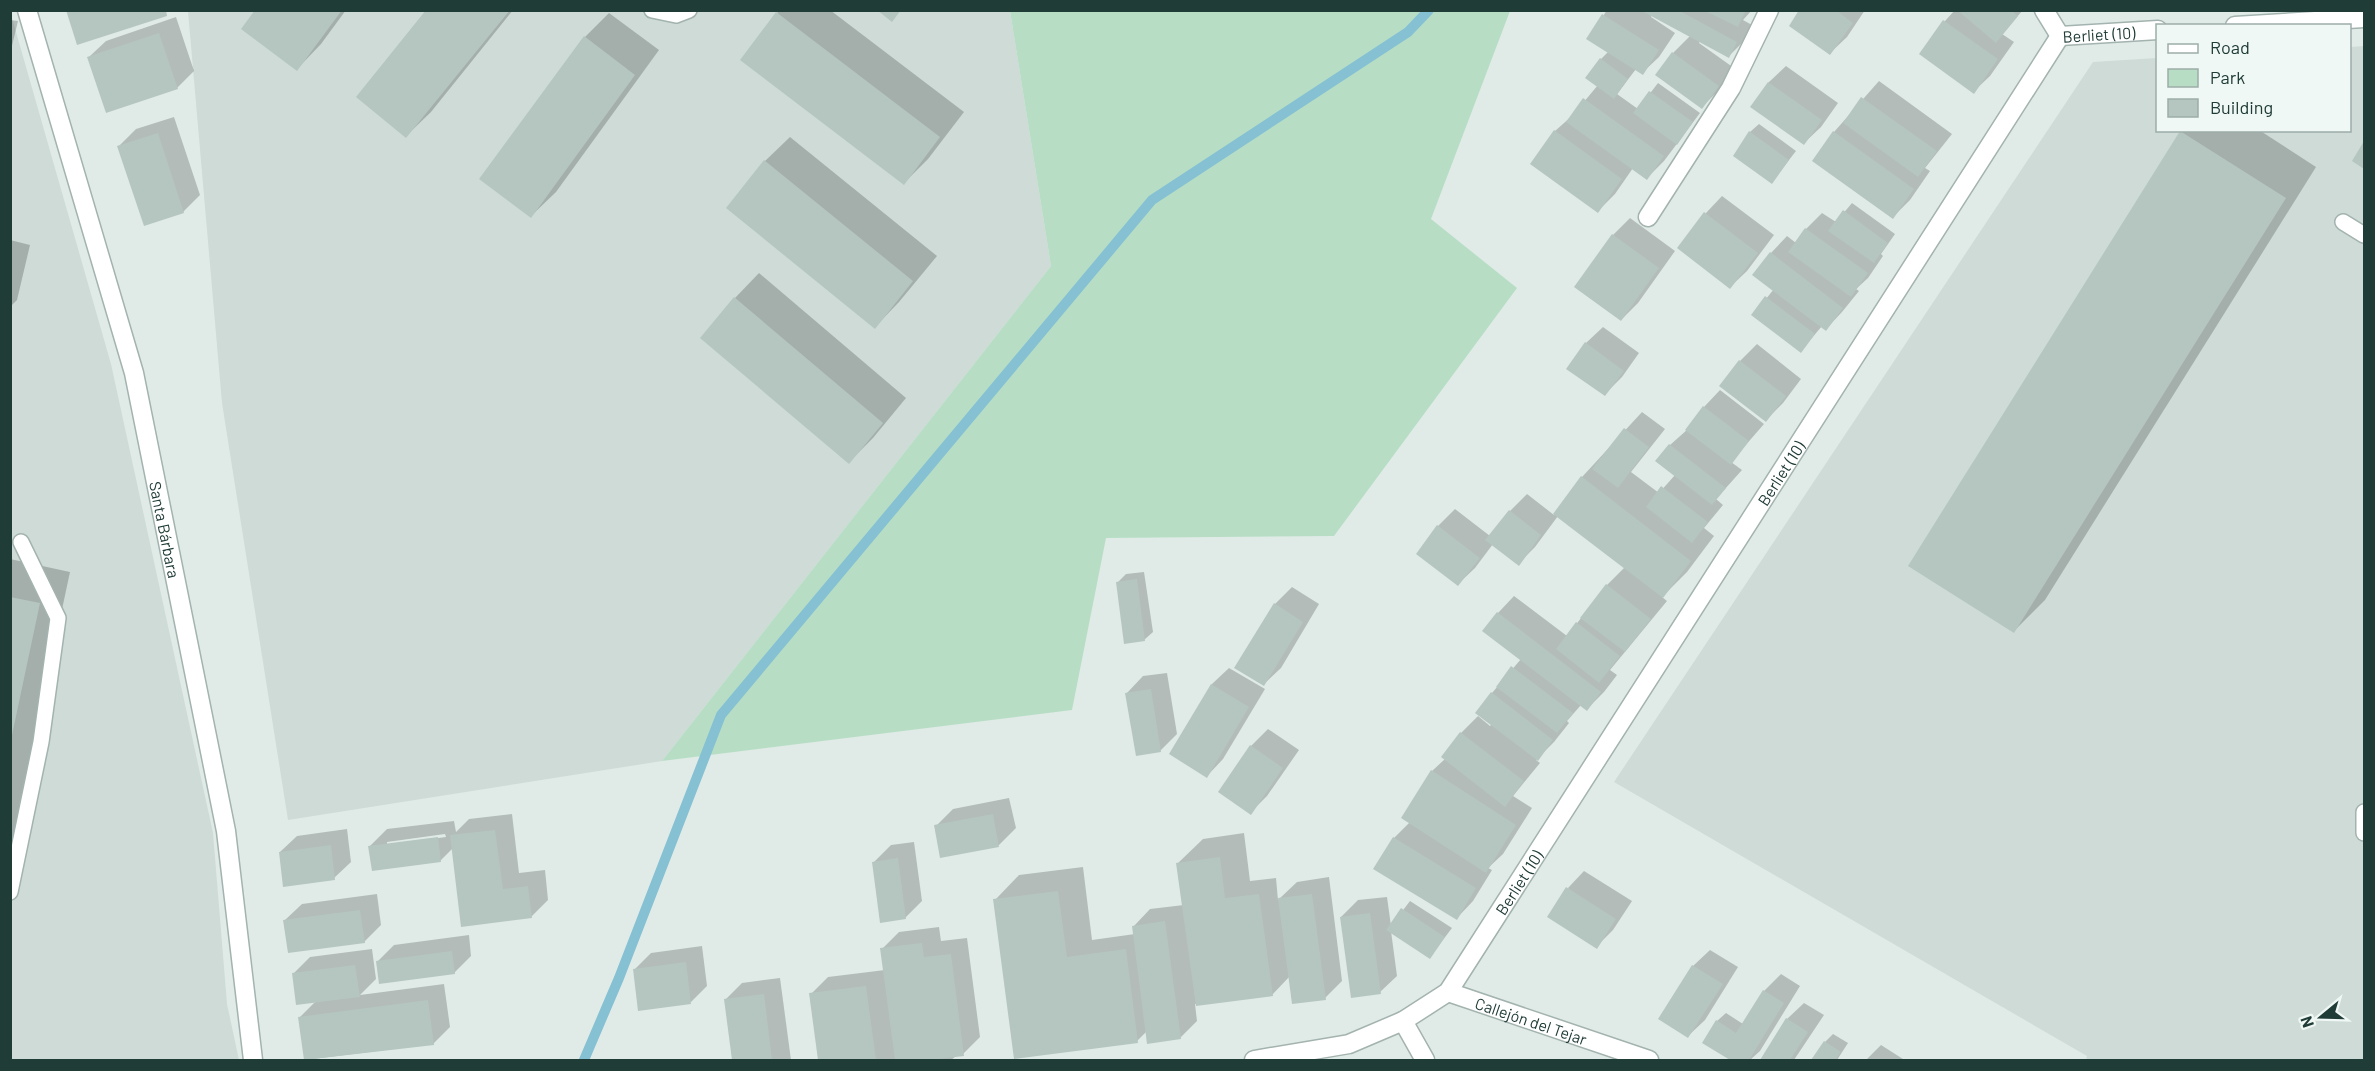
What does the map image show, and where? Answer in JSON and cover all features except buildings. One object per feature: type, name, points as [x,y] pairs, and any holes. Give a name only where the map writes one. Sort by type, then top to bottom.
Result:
[{"type":"street","name":"Santa Bárbara","points":[[27,10],[134,373],[226,831],[253,1060]]},
{"type":"street","points":[[1648,217],[1731,88],[1769,10]]},
{"type":"street","points":[[2044,10],[2060,36]]},
{"type":"street","points":[[2267,24],[2364,18]]},
{"type":"street","name":"Berliet (10)","points":[[1448,992],[2060,36],[2156,30]]},
{"type":"street","points":[[1254,1060],[1349,1044],[1402,1021],[1448,992]]},
{"type":"street","name":"Callejón del Tejar","points":[[1448,992],[1649,1060]]},
{"type":"street","points":[[1402,1021],[1425,1060]]},
{"type":"street","points":[[1338,1060],[1349,1044]]},
{"type":"lane","points":[[652,10],[676,15],[688,10]]},
{"type":"lane","points":[[2343,222],[2364,235]]},
{"type":"lane","points":[[10,892],[41,742],[58,618],[21,542]]},
{"type":"lane","points":[[2364,812],[2364,833]]},
{"type":"shaded area","points":[[10,11],[111,364],[213,833],[227,1004],[239,1060],[11,1060]]},
{"type":"shaded area","points":[[188,11],[1010,11],[1051,266],[662,761],[288,820],[222,403]]},
{"type":"shaded area","points":[[2364,46],[2364,1060],[2086,1060],[2087,1056],[1614,782],[2093,62],[2156,58],[2156,132],[2351,132],[2351,47]]},
{"type":"green space","points":[[1010,11],[1510,11],[1431,219],[1517,288],[1334,536],[1106,538],[1072,710],[662,761],[1051,266]]},
{"type":"waterway","points":[[584,1060],[619,978],[721,715],[1152,200],[1408,32],[1429,10]]}]
